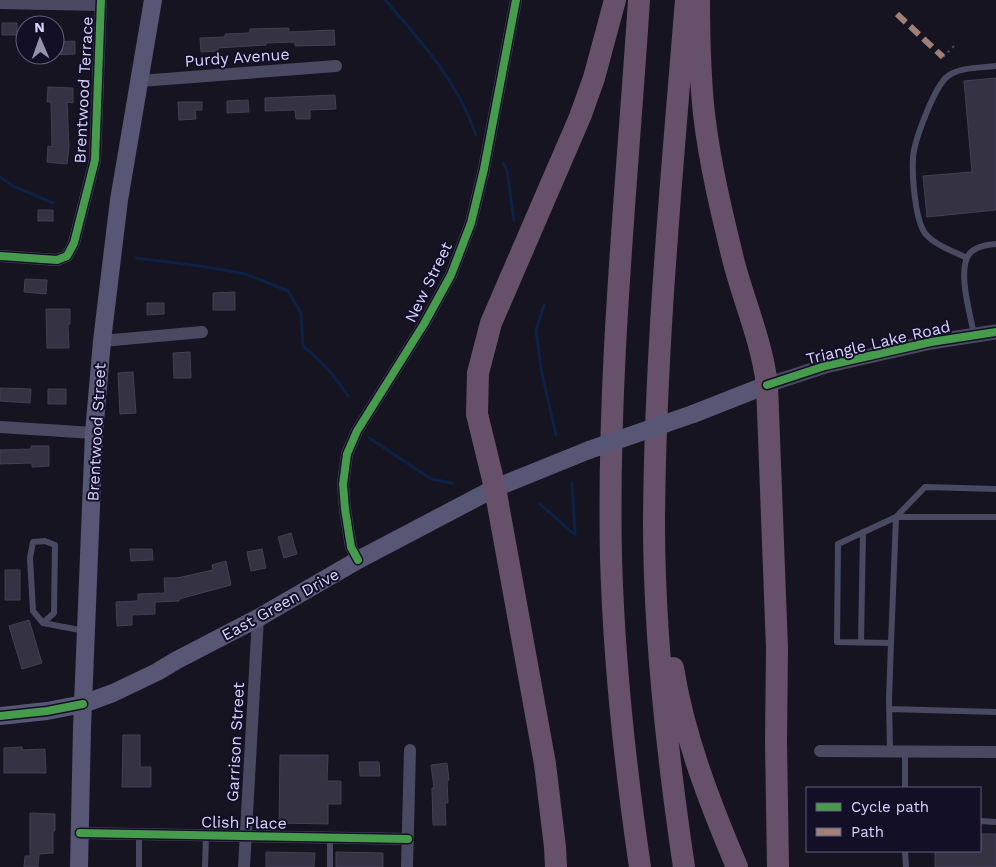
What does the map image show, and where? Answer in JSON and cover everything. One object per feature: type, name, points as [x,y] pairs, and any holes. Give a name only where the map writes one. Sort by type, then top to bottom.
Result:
[{"type":"highway","points":[[556,867],[556,847],[545,764],[495,488],[477,414],[478,373],[482,352],[506,286],[580,117],[594,78],[614,0]]},
{"type":"highway","points":[[639,0],[618,300],[613,402],[611,507],[614,637],[629,787],[640,867]]},
{"type":"highway","points":[[684,867],[663,693],[658,634],[654,526],[655,447],[661,344],[686,0]]},
{"type":"highway","points":[[699,0],[704,116],[711,160],[735,265],[764,362],[767,384],[777,648],[778,867]]},
{"type":"highway","points":[[654,526],[664,567],[671,654],[682,711],[701,773],[737,867]]},
{"type":"highway","points":[[614,637],[609,669],[626,867]]},
{"type":"main road","name":"Brentwood Street","points":[[79,867],[83,704],[94,433],[102,341],[119,200],[153,0]]},
{"type":"main road","name":"Triangle Lake Road","points":[[693,414],[767,384]]},
{"type":"main road","name":"East Green Drive","points":[[0,716],[83,704],[113,693],[157,672],[176,660],[258,618],[358,560],[495,488],[589,450],[693,414]]},
{"type":"street","name":"New Street","points":[[358,560],[351,547],[345,508],[343,484],[347,454],[357,430],[424,324],[446,283],[467,232],[484,169],[516,0]]},
{"type":"street","points":[[0,3],[101,2]]},
{"type":"street","name":"Brentwood Terrace","points":[[0,256],[57,260],[67,256],[74,243],[96,160],[101,2]]},
{"type":"street","name":"Purdy Avenue","points":[[140,81],[336,66]]},
{"type":"street","points":[[102,341],[202,332]]},
{"type":"street","name":"Triangle Lake Road","points":[[767,384],[825,366],[931,342],[996,332]]},
{"type":"street","points":[[0,427],[94,433]]},
{"type":"street","name":"Garrison Street","points":[[244,867],[258,618]]},
{"type":"street","points":[[407,867],[410,750]]},
{"type":"street","points":[[820,751],[996,752]]},
{"type":"street","name":"Clish Place","points":[[80,833],[408,839]]},
{"type":"lane","points":[[968,258],[940,245],[923,232],[917,211],[913,158],[921,127],[937,88],[946,76],[956,72],[996,66]]},
{"type":"lane","points":[[974,335],[964,280],[965,264],[970,253],[982,246],[996,244]]},
{"type":"lane","points":[[891,643],[837,642],[838,544],[896,517],[925,487],[996,489]]},
{"type":"lane","points":[[896,517],[996,517]]},
{"type":"lane","points":[[890,752],[889,709],[896,517]]},
{"type":"lane","points":[[861,642],[863,532]]},
{"type":"lane","points":[[43,623],[54,613],[55,588],[54,545],[45,541],[33,542],[30,558],[33,611],[43,623],[87,631]]},
{"type":"lane","points":[[889,709],[996,712]]},
{"type":"lane","points":[[905,752],[905,787]]},
{"type":"lane","points":[[981,821],[996,822]]},
{"type":"lane","points":[[139,834],[139,867]]},
{"type":"lane","points":[[206,835],[206,867]]},
{"type":"lane","points":[[330,838],[330,867]]},
{"type":"lane","points":[[905,852],[906,867]]},
{"type":"path","points":[[943,58],[956,44]]},
{"type":"building","points":[[2,23],[15,23],[15,35],[2,35]]},
{"type":"building","points":[[289,28],[289,32],[334,30],[335,45],[295,46],[295,42],[266,43],[266,45],[218,48],[218,51],[201,52],[200,38],[250,33],[250,29]]},
{"type":"building","points":[[75,41],[75,54],[65,54],[65,42]]},
{"type":"building","points":[[996,78],[996,210],[927,217],[923,176],[972,172],[964,81]]},
{"type":"building","points":[[48,87],[73,88],[73,103],[67,102],[69,147],[67,164],[47,162],[48,146],[52,147],[51,102],[47,102]]},
{"type":"building","points":[[335,95],[336,109],[310,110],[310,119],[296,119],[295,110],[265,111],[265,98]]},
{"type":"building","points":[[248,100],[249,112],[227,113],[227,101]]},
{"type":"building","points":[[178,102],[202,102],[202,110],[195,110],[196,119],[179,120]]},
{"type":"building","points":[[38,210],[53,210],[53,221],[38,221]]},
{"type":"building","points":[[25,279],[47,280],[46,294],[24,292]]},
{"type":"building","points":[[235,292],[235,310],[213,310],[213,293]]},
{"type":"building","points":[[147,303],[164,303],[164,314],[147,315]]},
{"type":"building","points":[[46,309],[70,309],[70,324],[68,324],[69,348],[47,348]]},
{"type":"building","points":[[190,352],[191,378],[174,378],[173,353]]},
{"type":"building","points":[[133,372],[136,413],[120,414],[118,373]]},
{"type":"building","points":[[0,388],[31,389],[30,403],[0,401]]},
{"type":"building","points":[[48,389],[66,389],[66,404],[48,404]]},
{"type":"building","points":[[31,446],[49,446],[49,466],[32,467],[32,463],[0,464],[0,450],[31,449]]},
{"type":"building","points":[[291,533],[297,554],[284,558],[278,537]]},
{"type":"building","points":[[130,549],[152,549],[153,560],[131,561]]},
{"type":"building","points":[[262,549],[266,568],[251,571],[247,552]]},
{"type":"building","points":[[226,561],[231,585],[179,599],[179,601],[155,602],[155,614],[132,615],[132,625],[117,626],[116,602],[138,601],[138,594],[165,593],[164,578],[177,578],[213,570],[212,565]]},
{"type":"building","points":[[5,570],[20,570],[20,600],[5,600]]},
{"type":"building","points":[[29,620],[42,663],[22,669],[9,626]]},
{"type":"building","points":[[123,735],[140,735],[140,767],[151,767],[151,787],[122,787]]},
{"type":"building","points":[[22,747],[22,750],[45,749],[46,773],[4,773],[4,748]]},
{"type":"building","points":[[280,755],[328,755],[327,781],[341,781],[341,804],[328,804],[328,824],[279,823]]},
{"type":"building","points":[[359,762],[379,762],[380,776],[360,776]]},
{"type":"building","points":[[447,763],[449,780],[447,780],[448,803],[445,803],[446,825],[433,825],[432,788],[434,788],[431,765]]},
{"type":"building","points":[[30,813],[55,814],[53,853],[39,854],[38,867],[24,867],[25,856],[30,856]]},
{"type":"building","points":[[981,834],[996,834],[996,867],[935,867],[935,852],[981,852]]},
{"type":"building","points":[[266,852],[315,853],[314,867],[266,867]]},
{"type":"building","points":[[336,852],[383,853],[383,867],[336,867]]},
{"type":"waterway","points":[[385,0],[425,47],[449,80],[476,135]]},
{"type":"waterway","points":[[503,163],[507,170],[514,220]]},
{"type":"waterway","points":[[0,177],[13,186],[53,203]]},
{"type":"waterway","points":[[136,258],[246,274],[288,291],[301,313],[303,346],[328,369],[348,396]]},
{"type":"waterway","points":[[544,305],[536,330],[541,369],[556,435]]},
{"type":"waterway","points":[[369,438],[431,479],[452,483]]},
{"type":"waterway","points":[[572,482],[575,535]]},
{"type":"waterway","points":[[540,504],[575,535]]},
{"type":"marked path","points":[[897,14],[943,57]]},
{"type":"cycle path","points":[[0,256],[57,260],[67,256],[74,243],[95,160],[101,0]]},
{"type":"cycle path","points":[[358,560],[351,547],[345,509],[343,484],[347,454],[357,431],[424,324],[451,275],[471,223],[484,169],[516,0]]},
{"type":"cycle path","points":[[767,385],[825,366],[931,342],[996,332]]},
{"type":"cycle path","points":[[0,716],[47,711],[83,704]]},
{"type":"cycle path","points":[[80,833],[408,839]]}]
